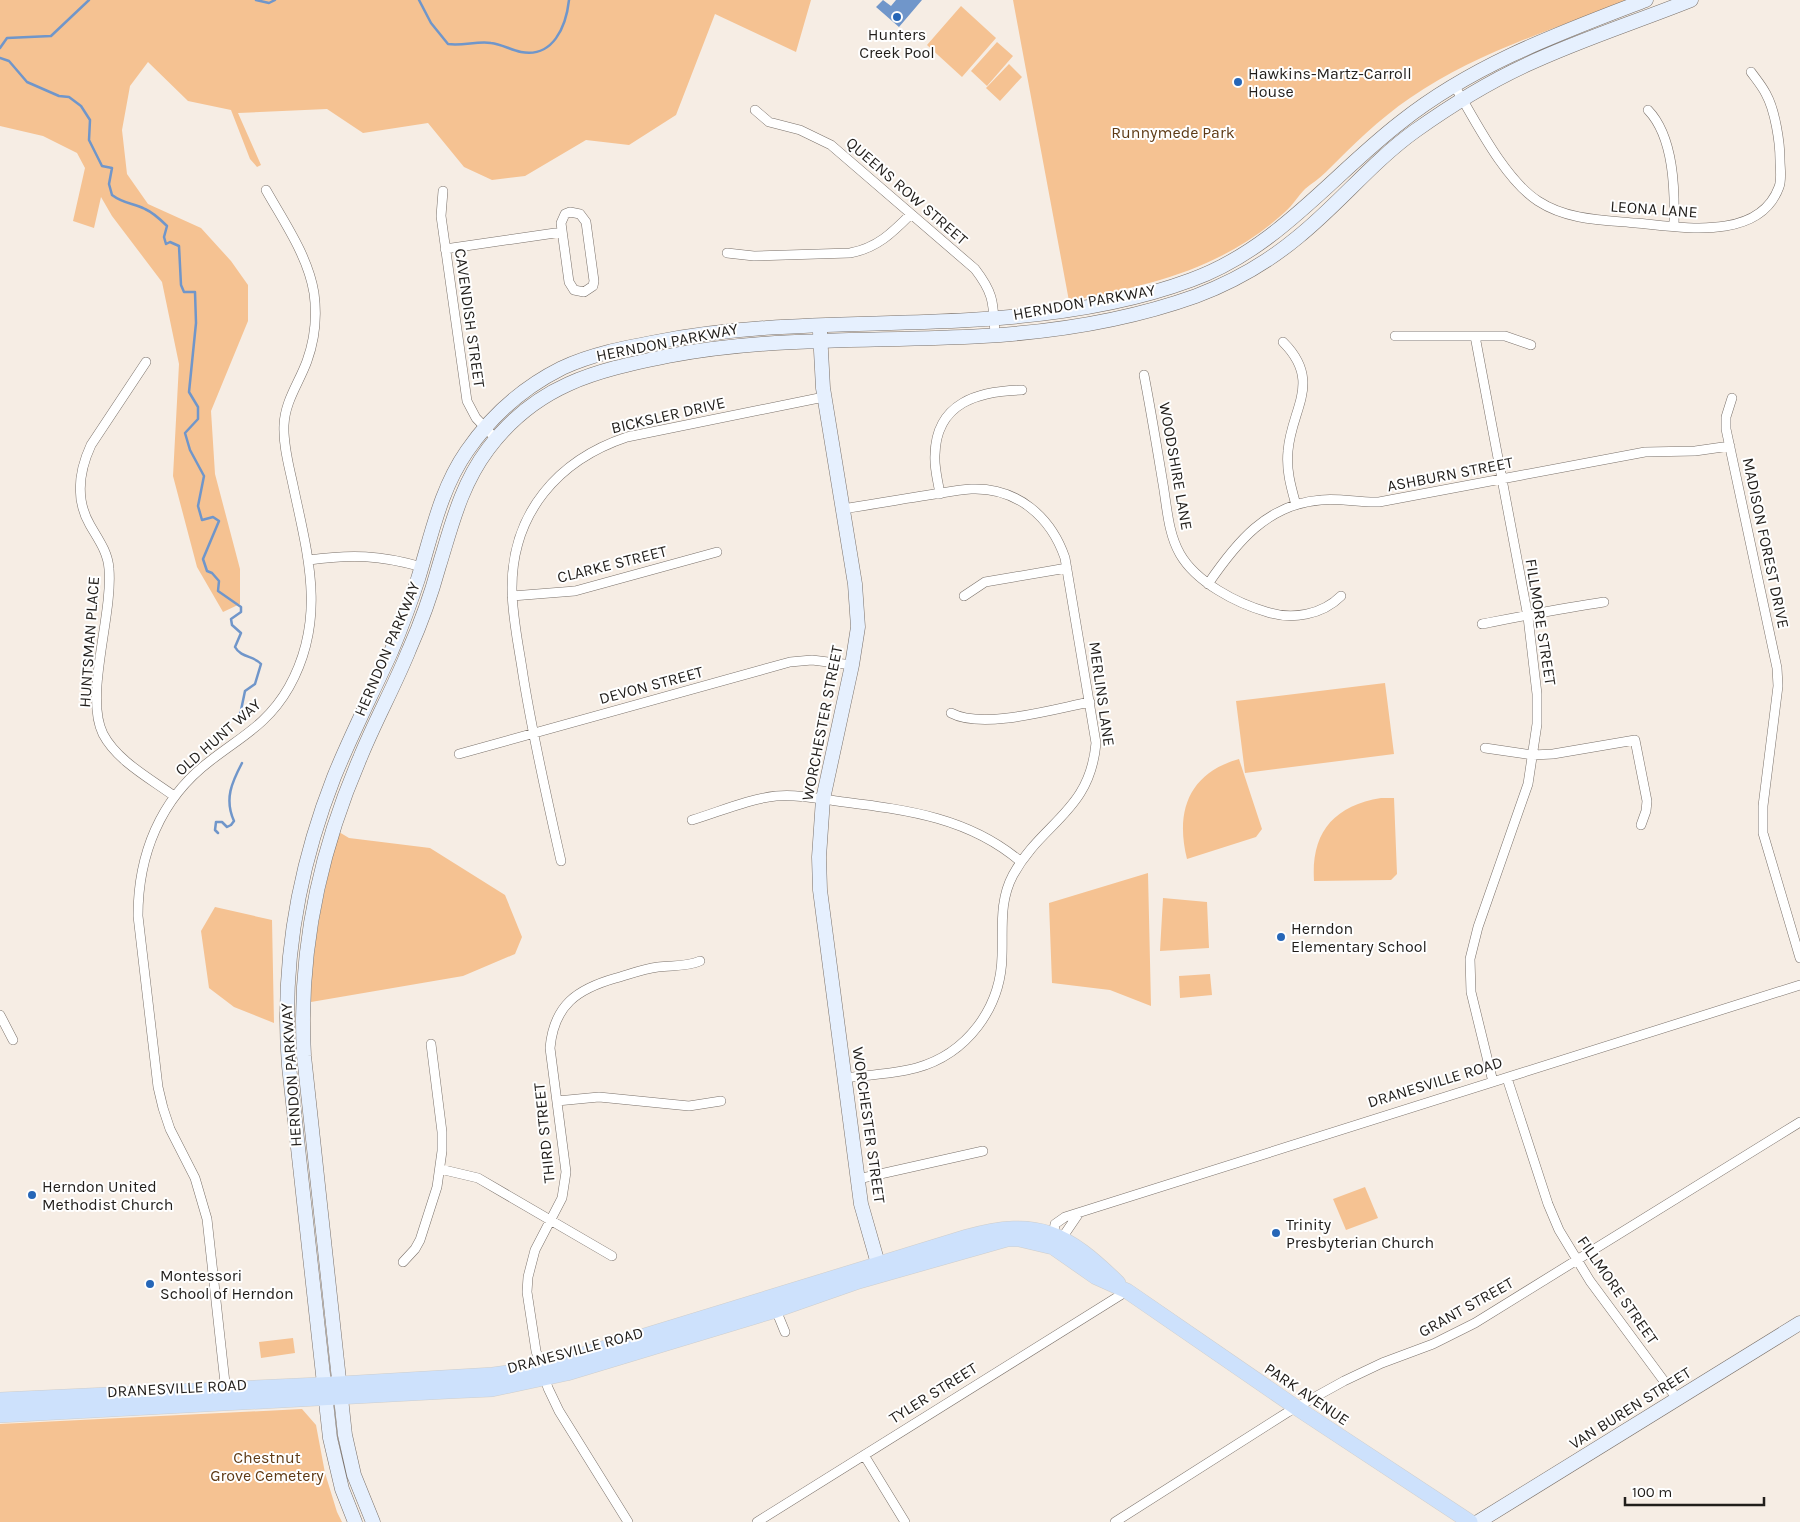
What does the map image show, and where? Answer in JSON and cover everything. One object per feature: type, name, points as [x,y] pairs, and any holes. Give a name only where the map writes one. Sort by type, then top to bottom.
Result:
[{"type":"main road","name":"HERNDON PARKWAY","points":[[355,1522],[347,1505],[332,1455],[324,1392],[289,1066],[286,1016],[288,964],[298,898],[321,815],[345,751],[401,628],[422,567],[441,499],[464,454],[485,427],[535,384],[563,368],[594,356],[725,330],[819,324],[994,318],[1058,311],[1146,293],[1186,282],[1232,262],[1262,244],[1288,224],[1370,146],[1403,120],[1454,85],[1530,46],[1646,0]]},
{"type":"main road","name":"HERNDON PARKWAY","points":[[373,1522],[360,1493],[351,1462],[340,1391],[304,1056],[303,990],[310,920],[323,863],[341,806],[359,759],[421,620],[456,506],[470,475],[496,439],[539,400],[568,383],[600,370],[715,347],[820,340],[995,335],[1049,329],[1147,310],[1196,296],[1234,279],[1272,257],[1298,237],[1384,156],[1411,134],[1462,99],[1528,64],[1691,0]]},
{"type":"main road","name":"WORCHESTER STREET","points":[[819,324],[824,397],[858,605],[858,627],[852,665],[823,799],[819,857],[820,890],[861,1204],[879,1270]]},
{"type":"main road","name":"DRANESVILLE ROAD","points":[[542,1374],[879,1270],[1006,1239],[1056,1239]]},
{"type":"main road","name":"PARK AVENUE","points":[[1056,1239],[1096,1277],[1126,1291],[1297,1408],[1470,1522]]},
{"type":"main road","name":"DRANESVILLE ROAD","points":[[0,1400],[226,1396],[324,1392],[493,1375],[542,1374],[776,1310],[860,1281],[879,1270]]},
{"type":"main road","name":"VAN BUREN STREET","points":[[1478,1522],[1800,1323]]},
{"type":"main road","name":"DRANESVILLE ROAD","points":[[0,1415],[226,1396]]},
{"type":"street","name":"LEONA LANE","points":[[1454,85],[1513,179],[1537,201],[1552,209],[1581,218],[1702,228],[1735,224],[1755,216],[1772,201],[1780,185],[1780,145],[1774,118],[1767,95],[1751,72]]},
{"type":"street","name":"QUEENS ROW STREET","points":[[754,110],[770,122],[800,130],[831,145],[975,269],[990,290],[993,302],[995,335]]},
{"type":"street","points":[[1648,110],[1661,126],[1665,137],[1674,190],[1674,226]]},
{"type":"street","name":"OLD HUNT WAY","points":[[226,1396],[207,1219],[195,1178],[170,1129],[161,1101],[138,916],[139,887],[144,860],[154,830],[174,796],[196,773],[262,722],[288,688],[304,652],[309,633],[312,591],[309,560],[286,453],[284,424],[291,394],[307,361],[312,343],[315,310],[314,292],[304,259],[266,190]]},
{"type":"street","name":"CAVENDISH STREET","points":[[443,190],[441,216],[467,401],[473,414],[496,439]]},
{"type":"street","points":[[576,212],[584,217],[594,281],[589,290],[578,292],[571,286],[562,232],[560,223],[565,214],[576,212]]},
{"type":"street","points":[[727,253],[754,256],[857,252],[875,246],[886,239],[911,214]]},
{"type":"street","points":[[445,249],[562,232]]},
{"type":"street","points":[[1395,336],[1504,336],[1531,345]]},
{"type":"street","name":"FILLMORE STREET","points":[[1475,336],[1528,617],[1538,694],[1533,755],[1523,802],[1478,927],[1470,959],[1471,992],[1493,1082]]},
{"type":"street","points":[[1283,342],[1296,358],[1302,379],[1300,408],[1288,449],[1289,479],[1296,505]]},
{"type":"street","name":"HUNTSMAN PLACE","points":[[146,362],[91,445],[85,458],[80,484],[84,511],[102,546],[109,568],[97,700],[99,724],[110,745],[119,754],[174,796]]},
{"type":"street","name":"WOODSHIRE LANE","points":[[1144,375],[1174,540],[1188,565],[1208,584],[1264,612],[1277,615],[1303,615],[1319,611],[1340,596]]},
{"type":"street","points":[[940,494],[934,455],[936,442],[945,421],[953,410],[962,402],[986,392],[1022,390]]},
{"type":"street","name":"BICKSLER DRIVE","points":[[561,861],[532,734],[512,596],[516,554],[528,517],[548,486],[572,464],[589,453],[627,437],[824,397]]},
{"type":"street","name":"MADISON FOREST DRIVE","points":[[1732,398],[1726,417],[1730,446],[1777,668],[1778,686],[1763,806],[1763,833],[1800,958]]},
{"type":"street","name":"ASHBURN STREET","points":[[1208,584],[1229,554],[1251,530],[1266,519],[1296,505],[1337,499],[1380,502],[1645,452],[1695,451],[1730,446]]},
{"type":"street","name":"MERLINS LANE","points":[[843,509],[985,489],[999,492],[1024,503],[1036,511],[1054,532],[1060,543],[1067,568],[1096,743],[1095,758],[1086,785],[1072,807],[1021,862],[1013,875],[1003,903],[1001,972],[996,993],[982,1022],[957,1048],[934,1061],[904,1070],[844,1078]]},
{"type":"street","name":"CLARKE STREET","points":[[512,596],[575,592],[718,552]]},
{"type":"street","points":[[309,560],[352,555],[373,556],[422,567]]},
{"type":"street","points":[[964,596],[985,582],[1067,568]]},
{"type":"street","points":[[1482,624],[1528,617],[1548,610],[1604,602]]},
{"type":"street","name":"DEVON STREET","points":[[459,754],[790,662],[812,660],[852,665]]},
{"type":"street","points":[[951,712],[965,719],[981,720],[1090,702]]},
{"type":"street","points":[[1485,748],[1533,755],[1564,753],[1635,740],[1647,801],[1641,825]]},
{"type":"street","points":[[692,820],[774,797],[790,796],[823,799],[924,813],[975,831],[993,840],[1021,862]]},
{"type":"street","name":"THIRD STREET","points":[[628,1522],[559,1411],[542,1374],[527,1292],[528,1277],[535,1250],[562,1198],[565,1180],[550,1048],[551,1036],[560,1013],[568,1002],[578,994],[602,982],[645,969],[682,966],[700,961]]},
{"type":"street","name":"DRANESVILLE ROAD","points":[[1056,1239],[1054,1224],[1079,1212],[1800,985]]},
{"type":"street","points":[[0,1015],[12,1040]]},
{"type":"street","points":[[403,1262],[415,1249],[420,1240],[440,1169],[442,1132],[431,1044]]},
{"type":"street","name":"FILLMORE STREET","points":[[1507,1078],[1548,1204],[1576,1261],[1678,1400]]},
{"type":"street","points":[[557,1101],[599,1097],[689,1106],[721,1101]]},
{"type":"street","name":"GRANT STREET","points":[[1115,1522],[1297,1408],[1364,1371],[1451,1336],[1800,1122]]},
{"type":"street","points":[[858,1179],[984,1150]]},
{"type":"street","points":[[440,1169],[478,1178],[612,1256]]},
{"type":"street","points":[[1056,1239],[1079,1212]]},
{"type":"street","name":"TYLER STREET","points":[[757,1522],[1126,1291]]},
{"type":"street","points":[[776,1310],[785,1332]]},
{"type":"street","points":[[864,1455],[905,1522]]},
{"type":"green space","points":[[0,0],[811,0],[796,52],[715,14],[676,115],[629,145],[586,140],[525,176],[492,180],[464,167],[428,123],[363,133],[327,109],[238,113],[261,165],[257,167],[250,159],[231,110],[188,101],[148,62],[130,86],[122,130],[127,174],[148,204],[201,228],[231,261],[248,285],[248,321],[211,411],[215,474],[240,569],[240,604],[223,612],[197,567],[173,476],[179,364],[162,282],[112,216],[101,197],[94,228],[73,221],[85,168],[77,153],[43,136],[0,126]]},
{"type":"green space","name":"Runnymede Park","points":[[1013,0],[1631,0],[1490,54],[1462,67],[1410,98],[1356,142],[1305,189],[1285,212],[1261,232],[1236,248],[1210,261],[1156,281],[1069,301]]},
{"type":"green space","points":[[961,6],[996,38],[962,77],[927,45]]},
{"type":"green space","points":[[997,42],[1013,56],[987,86],[971,71]]},
{"type":"green space","points":[[1009,64],[1022,77],[1000,101],[986,88]]},
{"type":"green space","points":[[1385,683],[1394,754],[1245,773],[1236,701]]},
{"type":"green space","points":[[1239,759],[1262,829],[1256,837],[1187,859],[1183,825],[1185,810],[1190,796],[1197,784],[1208,774],[1222,765]]},
{"type":"green space","points":[[1381,798],[1394,798],[1397,874],[1391,880],[1314,881],[1316,849],[1328,824],[1350,808]]},
{"type":"green space","points":[[339,832],[349,838],[430,848],[505,895],[522,937],[515,954],[463,976],[311,1002],[316,937],[328,874]]},
{"type":"green space","points":[[1148,873],[1151,1006],[1110,990],[1052,983],[1049,903]]},
{"type":"green space","points":[[1163,898],[1207,902],[1209,948],[1160,951]]},
{"type":"green space","points":[[215,907],[272,920],[274,1023],[234,1007],[209,988],[201,931]]},
{"type":"green space","points":[[1210,974],[1212,995],[1180,998],[1179,976]]},
{"type":"green space","points":[[1365,1187],[1378,1218],[1346,1230],[1333,1199]]},
{"type":"green space","points":[[293,1338],[295,1353],[261,1358],[259,1342]]},
{"type":"green space","name":"Chestnut Grove Cemetery","points":[[302,1409],[316,1425],[325,1473],[342,1522],[0,1522],[0,1424]]},
{"type":"water","name":"Hunters Creek Pool","points":[[883,0],[891,6],[896,0],[922,0],[899,27],[876,7]]},
{"type":"waterway","points":[[0,48],[7,38],[51,36],[89,0]]},
{"type":"waterway","points":[[256,0],[269,3],[275,0]]},
{"type":"waterway","points":[[419,0],[431,23],[448,44],[491,43],[521,52],[532,53],[542,50],[556,38],[565,20],[569,0]]},
{"type":"waterway","points":[[0,58],[9,61],[27,82],[59,96],[69,97],[81,106],[90,120],[89,140],[102,166],[112,168],[109,184],[112,195],[145,209],[154,215],[167,226],[164,237],[166,244],[170,242],[179,246],[181,285],[184,292],[195,292],[196,323],[189,392],[198,407],[198,419],[185,433],[190,450],[204,476],[198,506],[202,520],[213,517],[219,521],[203,559],[207,571],[212,573],[219,581],[218,591],[241,607],[241,612],[231,619],[232,625],[241,633],[235,647],[241,653],[261,664],[255,684],[245,691],[240,715]]},
{"type":"waterway","points":[[218,833],[215,830],[216,822],[222,822],[227,827],[234,821],[231,813],[230,791],[242,763]]},
{"type":"place","name":"Hunters Creek Pool","points":[[897,17]]},
{"type":"place","name":"Hawkins-Martz-Carroll House","points":[[1238,82]]},
{"type":"place","name":"Herndon Elementary School","points":[[1281,937]]},
{"type":"place","name":"Herndon United Methodist Church","points":[[32,1195]]},
{"type":"place","name":"Trinity Presbyterian Church","points":[[1276,1233]]},
{"type":"place","name":"Montessori School of Herndon","points":[[150,1284]]}]
